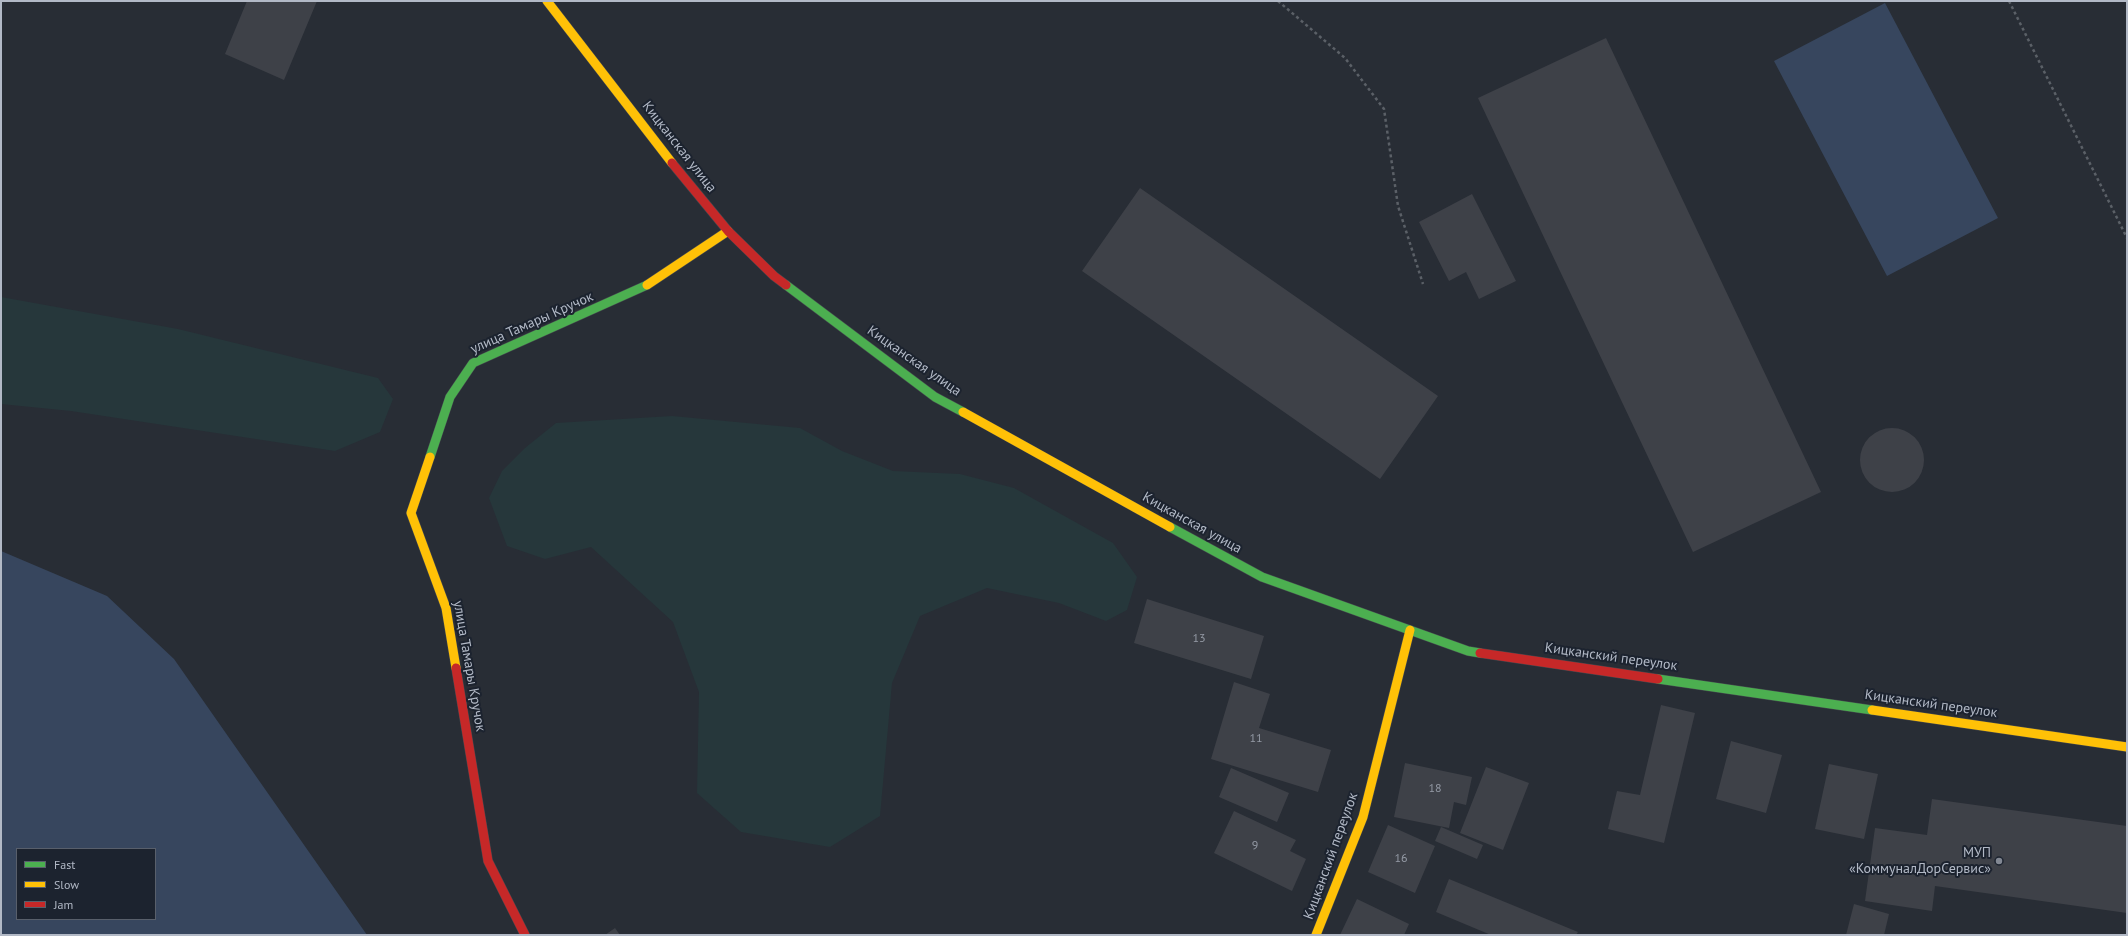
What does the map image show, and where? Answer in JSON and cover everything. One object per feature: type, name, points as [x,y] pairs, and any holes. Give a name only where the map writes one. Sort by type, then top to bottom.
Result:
[{"type":"main road","name":"Кицканская улица","points":[[547,1],[694,191],[728,231],[774,276],[936,397],[1262,577],[1410,630]]},
{"type":"main road","name":"улица Тамары Кручок","points":[[525,935],[488,861],[446,608],[411,513],[450,397],[473,363],[644,287],[728,231]]},
{"type":"main road","name":"Кицканский переулок","points":[[1316,935],[1363,817],[1410,630],[1468,651],[2127,747]]},
{"type":"path","points":[[1278,1],[1344,58],[1384,109],[1398,206],[1423,284]]},
{"type":"path","points":[[2009,1],[2127,238]]},
{"type":"shaded area","points":[[1,297],[178,329],[378,378],[393,399],[380,432],[335,451],[71,411],[1,404]]},
{"type":"shaded area","points":[[672,416],[800,428],[842,451],[893,471],[960,474],[1014,488],[1113,543],[1137,577],[1127,610],[1106,621],[1059,603],[987,588],[920,616],[892,683],[880,816],[830,847],[741,832],[697,793],[699,692],[673,622],[591,547],[545,559],[507,546],[489,498],[502,471],[525,448],[556,423]]},
{"type":"water","points":[[1885,3],[1998,218],[1887,276],[1774,61]]},
{"type":"water","points":[[1,551],[107,596],[174,659],[367,935],[1,935]]},
{"type":"building","points":[[247,1],[317,1],[284,80],[225,54]]},
{"type":"building","points":[[1606,38],[1821,492],[1693,552],[1478,98]]},
{"type":"building","points":[[1140,188],[1438,396],[1380,479],[1082,271]]},
{"type":"building","points":[[1472,194],[1516,281],[1479,299],[1466,272],[1449,281],[1419,222]]},
{"type":"building","points":[[1892,428],[1904,430],[1915,437],[1922,448],[1924,460],[1922,472],[1915,483],[1904,490],[1892,492],[1880,490],[1869,483],[1862,472],[1860,460],[1862,448],[1869,437],[1880,430]]},
{"type":"building","points":[[1147,599],[1264,636],[1251,679],[1134,643]]},
{"type":"building","points":[[1234,682],[1270,694],[1259,728],[1331,750],[1318,792],[1211,759]]},
{"type":"building","points":[[1661,705],[1695,713],[1664,843],[1608,829],[1617,791],[1640,795]]},
{"type":"building","points":[[1731,741],[1782,755],[1766,813],[1716,799]]},
{"type":"building","points":[[1405,763],[1472,777],[1466,805],[1454,802],[1449,828],[1394,817]]},
{"type":"building","points":[[1829,764],[1878,774],[1864,839],[1815,829]]},
{"type":"building","points":[[1486,767],[1529,783],[1503,850],[1460,833]]},
{"type":"building","points":[[1231,768],[1289,793],[1277,822],[1219,797]]},
{"type":"building","name":"МУП «КоммуналДорСервис»","points":[[1932,799],[2127,826],[2127,913],[1935,886],[1932,911],[1865,901],[1875,828],[1927,835]]},
{"type":"building","points":[[1234,811],[1296,840],[1290,851],[1306,859],[1292,891],[1214,853]]},
{"type":"building","points":[[1388,825],[1435,846],[1415,893],[1368,872]]},
{"type":"building","points":[[1441,827],[1483,845],[1477,859],[1435,841]]},
{"type":"building","points":[[1449,879],[1578,932],[1576,935],[1491,935],[1436,912]]},
{"type":"building","points":[[1357,899],[1409,924],[1404,935],[1340,935]]},
{"type":"building","points":[[1854,904],[1889,914],[1884,935],[1846,935]]},
{"type":"building","points":[[615,928],[620,935],[605,935]]},
{"type":"traffic: fast","points":[[430,457],[450,397],[473,363],[647,285]]},
{"type":"traffic: fast","points":[[786,285],[935,397],[963,412]]},
{"type":"traffic: fast","points":[[1170,527],[1262,577],[1468,651],[1480,653]]},
{"type":"traffic: fast","points":[[1658,679],[1872,710]]},
{"type":"traffic: slow","points":[[547,1],[672,163]]},
{"type":"traffic: slow","points":[[647,285],[728,231]]},
{"type":"traffic: slow","points":[[963,412],[1170,527]]},
{"type":"traffic: slow","points":[[430,457],[411,513],[446,608],[456,668]]},
{"type":"traffic: slow","points":[[1316,935],[1363,817],[1410,630]]},
{"type":"traffic: slow","points":[[1872,710],[2127,747]]},
{"type":"traffic: jam","points":[[672,163],[728,231],[774,276],[786,285]]},
{"type":"traffic: jam","points":[[1480,653],[1658,679]]},
{"type":"traffic: jam","points":[[456,668],[488,861],[525,935]]},
{"type":"place","name":"МУП «КоммуналДорСервис»","points":[[1999,861]]}]
